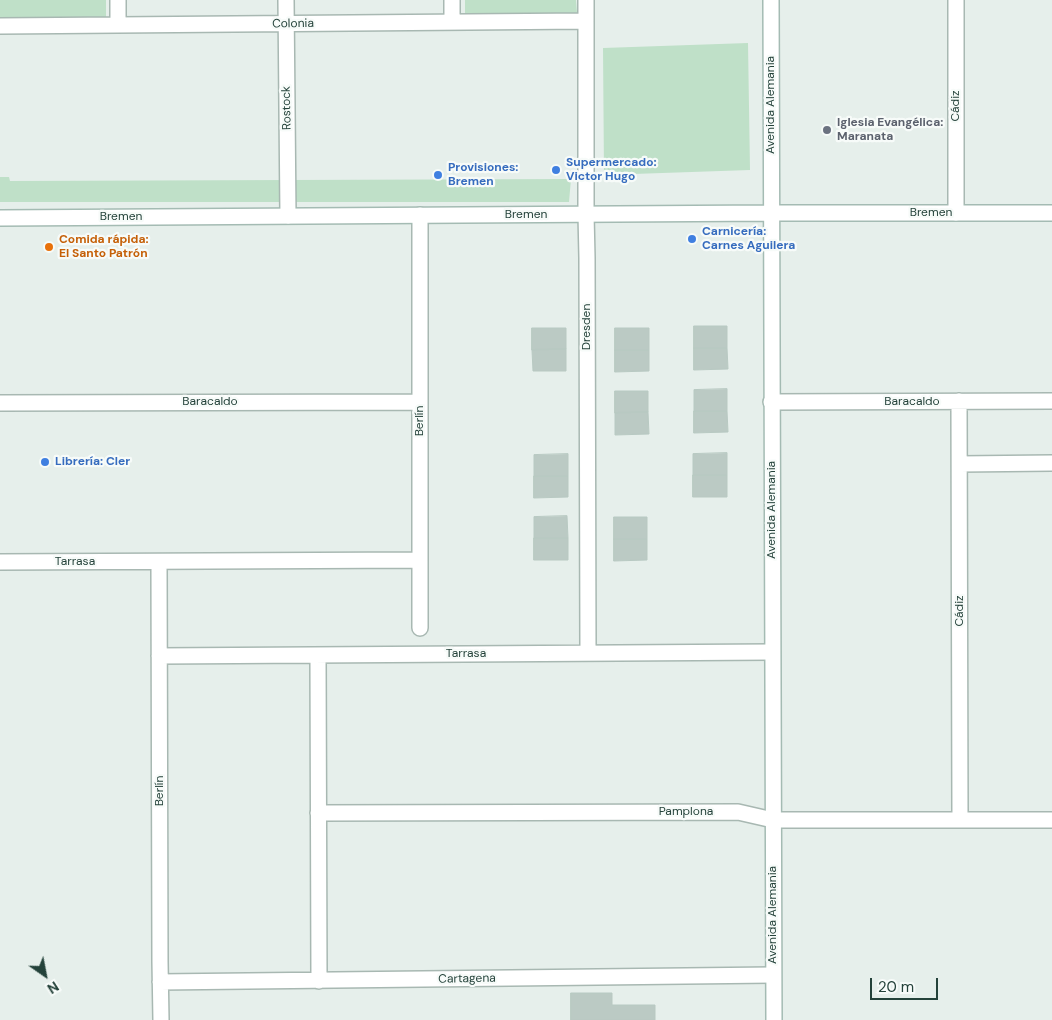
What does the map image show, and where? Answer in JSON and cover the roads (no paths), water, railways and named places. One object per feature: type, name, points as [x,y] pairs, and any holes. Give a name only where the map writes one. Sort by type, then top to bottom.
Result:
[{"type":"street","points":[[118,0],[118,26]]},
{"type":"street","name":"Rostock","points":[[286,0],[288,216]]},
{"type":"street","points":[[452,0],[452,22]]},
{"type":"street","name":"Dresden","points":[[586,0],[588,653]]},
{"type":"street","name":"Avenida Alemania","points":[[771,0],[774,1020]]},
{"type":"street","name":"Cádiz","points":[[956,0],[956,213]]},
{"type":"street","name":"Colonia","points":[[0,26],[586,21]]},
{"type":"street","name":"Bremen","points":[[0,218],[1052,213]]},
{"type":"street","name":"Berlín","points":[[420,215],[420,628]]},
{"type":"street","name":"Cádiz","points":[[959,401],[960,820]]},
{"type":"street","name":"Baracaldo","points":[[771,402],[1052,401]]},
{"type":"street","name":"Baracaldo","points":[[0,403],[420,402]]},
{"type":"street","points":[[960,464],[1052,463]]},
{"type":"street","name":"Tarrasa","points":[[0,562],[420,560]]},
{"type":"street","name":"Berlín","points":[[159,562],[161,1020]]},
{"type":"street","name":"Tarrasa","points":[[159,656],[772,652]]},
{"type":"street","points":[[318,655],[319,981]]},
{"type":"street","name":"Pamplona","points":[[318,813],[738,812],[773,820],[1052,820]]},
{"type":"street","name":"Cartagena","points":[[160,982],[773,976]]},
{"type":"place","name":"Iglesia Evangélica: Maranata","points":[[827,130]]},
{"type":"place","name":"Supermercado: Victor Hugo","points":[[556,170]]},
{"type":"place","name":"Provisiones: Bremen","points":[[438,175]]},
{"type":"place","name":"Carnicería: Carnes Aguilera","points":[[692,239]]},
{"type":"place","name":"Comida rápida: El Santo Patrón","points":[[49,247]]},
{"type":"place","name":"Librería: Cler","points":[[45,462]]}]
